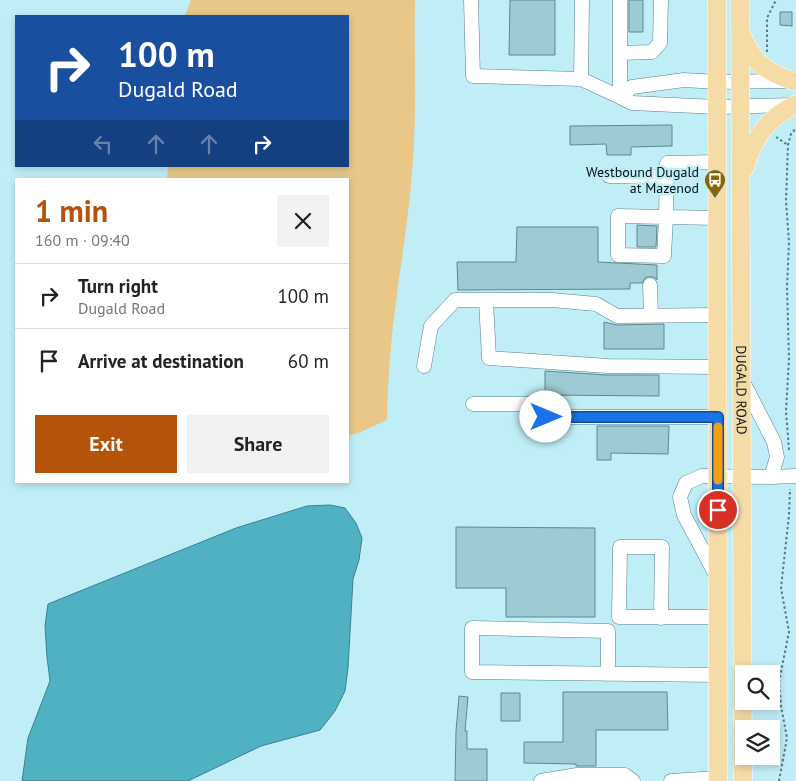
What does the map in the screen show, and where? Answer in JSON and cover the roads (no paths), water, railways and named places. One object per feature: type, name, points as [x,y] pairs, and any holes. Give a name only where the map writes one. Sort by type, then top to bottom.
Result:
[{"type":"main road","name":"DUGALD ROAD","points":[[717,0],[718,780]]},
{"type":"main road","name":"DUGALD ROAD","points":[[740,0],[743,781]]},
{"type":"main road","points":[[740,31],[749,51],[760,63],[772,73],[795,81]]},
{"type":"main road","points":[[740,185],[750,151],[763,128],[777,114],[795,105]]},
{"type":"street","points":[[471,0],[473,76],[581,79],[632,104],[717,107],[795,105]]},
{"type":"street","points":[[581,79],[582,0]]},
{"type":"street","points":[[620,0],[620,97]]},
{"type":"street","points":[[620,53],[652,52],[660,43],[661,0]]},
{"type":"street","points":[[620,97],[632,87],[684,80],[717,82],[795,81]]},
{"type":"street","points":[[717,162],[667,163],[666,217],[664,256],[618,255],[618,216],[666,217],[717,218]]},
{"type":"street","points":[[609,176],[666,177]]},
{"type":"street","points":[[650,286],[651,316]]},
{"type":"street","points":[[424,366],[431,326],[455,300],[552,300],[578,302],[596,304],[617,316],[717,315]]},
{"type":"street","points":[[486,300],[489,358],[608,366],[717,367]]},
{"type":"street","points":[[742,379],[774,442],[777,457],[770,477]]},
{"type":"street","points":[[473,404],[533,404],[546,417],[718,417]]},
{"type":"street","points":[[718,578],[684,515],[680,497],[686,482],[702,476],[796,476]]},
{"type":"street","points":[[608,674],[608,631],[619,617],[620,547],[662,546],[661,618]]},
{"type":"street","points":[[619,617],[718,618]]},
{"type":"street","points":[[608,631],[472,628],[472,672],[718,675]]},
{"type":"street","points":[[541,781],[577,775],[625,775],[633,781]]},
{"type":"street","points":[[671,781],[718,780]]},
{"type":"water","points":[[330,505],[345,508],[356,523],[362,538],[359,560],[353,579],[345,691],[335,711],[320,730],[261,746],[188,781],[22,781],[28,738],[50,681],[45,626],[48,604],[236,528],[307,506]]},
{"type":"place","name":"Westbound Dugald at Mazenod","points":[[715,199]]}]
